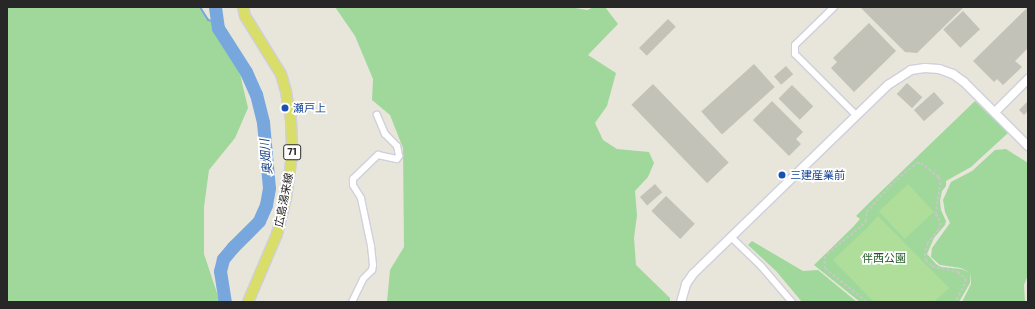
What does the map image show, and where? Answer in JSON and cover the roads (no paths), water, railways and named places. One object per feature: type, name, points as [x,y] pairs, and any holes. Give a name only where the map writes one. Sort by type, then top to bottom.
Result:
[{"type":"main road","name":"広島湯来線","points":[[243,7],[245,16],[281,74],[291,120],[292,148],[286,198],[277,234],[248,302]]},
{"type":"street","points":[[834,7],[795,45],[795,54],[856,115]]},
{"type":"street","points":[[681,302],[686,284],[693,274],[888,85],[911,70],[925,68],[939,69],[954,74],[995,112],[1028,146]]},
{"type":"street","points":[[995,112],[1028,79]]},
{"type":"street","points":[[352,302],[364,279],[372,270],[373,264],[371,246],[361,198],[353,185],[353,179],[378,155],[396,159],[399,156],[397,146],[385,134],[377,115]]},
{"type":"street","points":[[732,237],[761,266],[792,302]]},
{"type":"waterway","points":[[200,7],[208,20],[216,22]]},
{"type":"waterway","name":"奥畑川","points":[[215,7],[218,28],[246,72],[256,94],[263,122],[269,188],[266,205],[259,221],[223,259],[220,271],[225,302]]},
{"type":"place","name":"瀬戸上","points":[[285,108]]},
{"type":"place","name":"三建産業前","points":[[782,175]]},
{"type":"park label","name":"伴西公園","points":[[884,258]]}]
